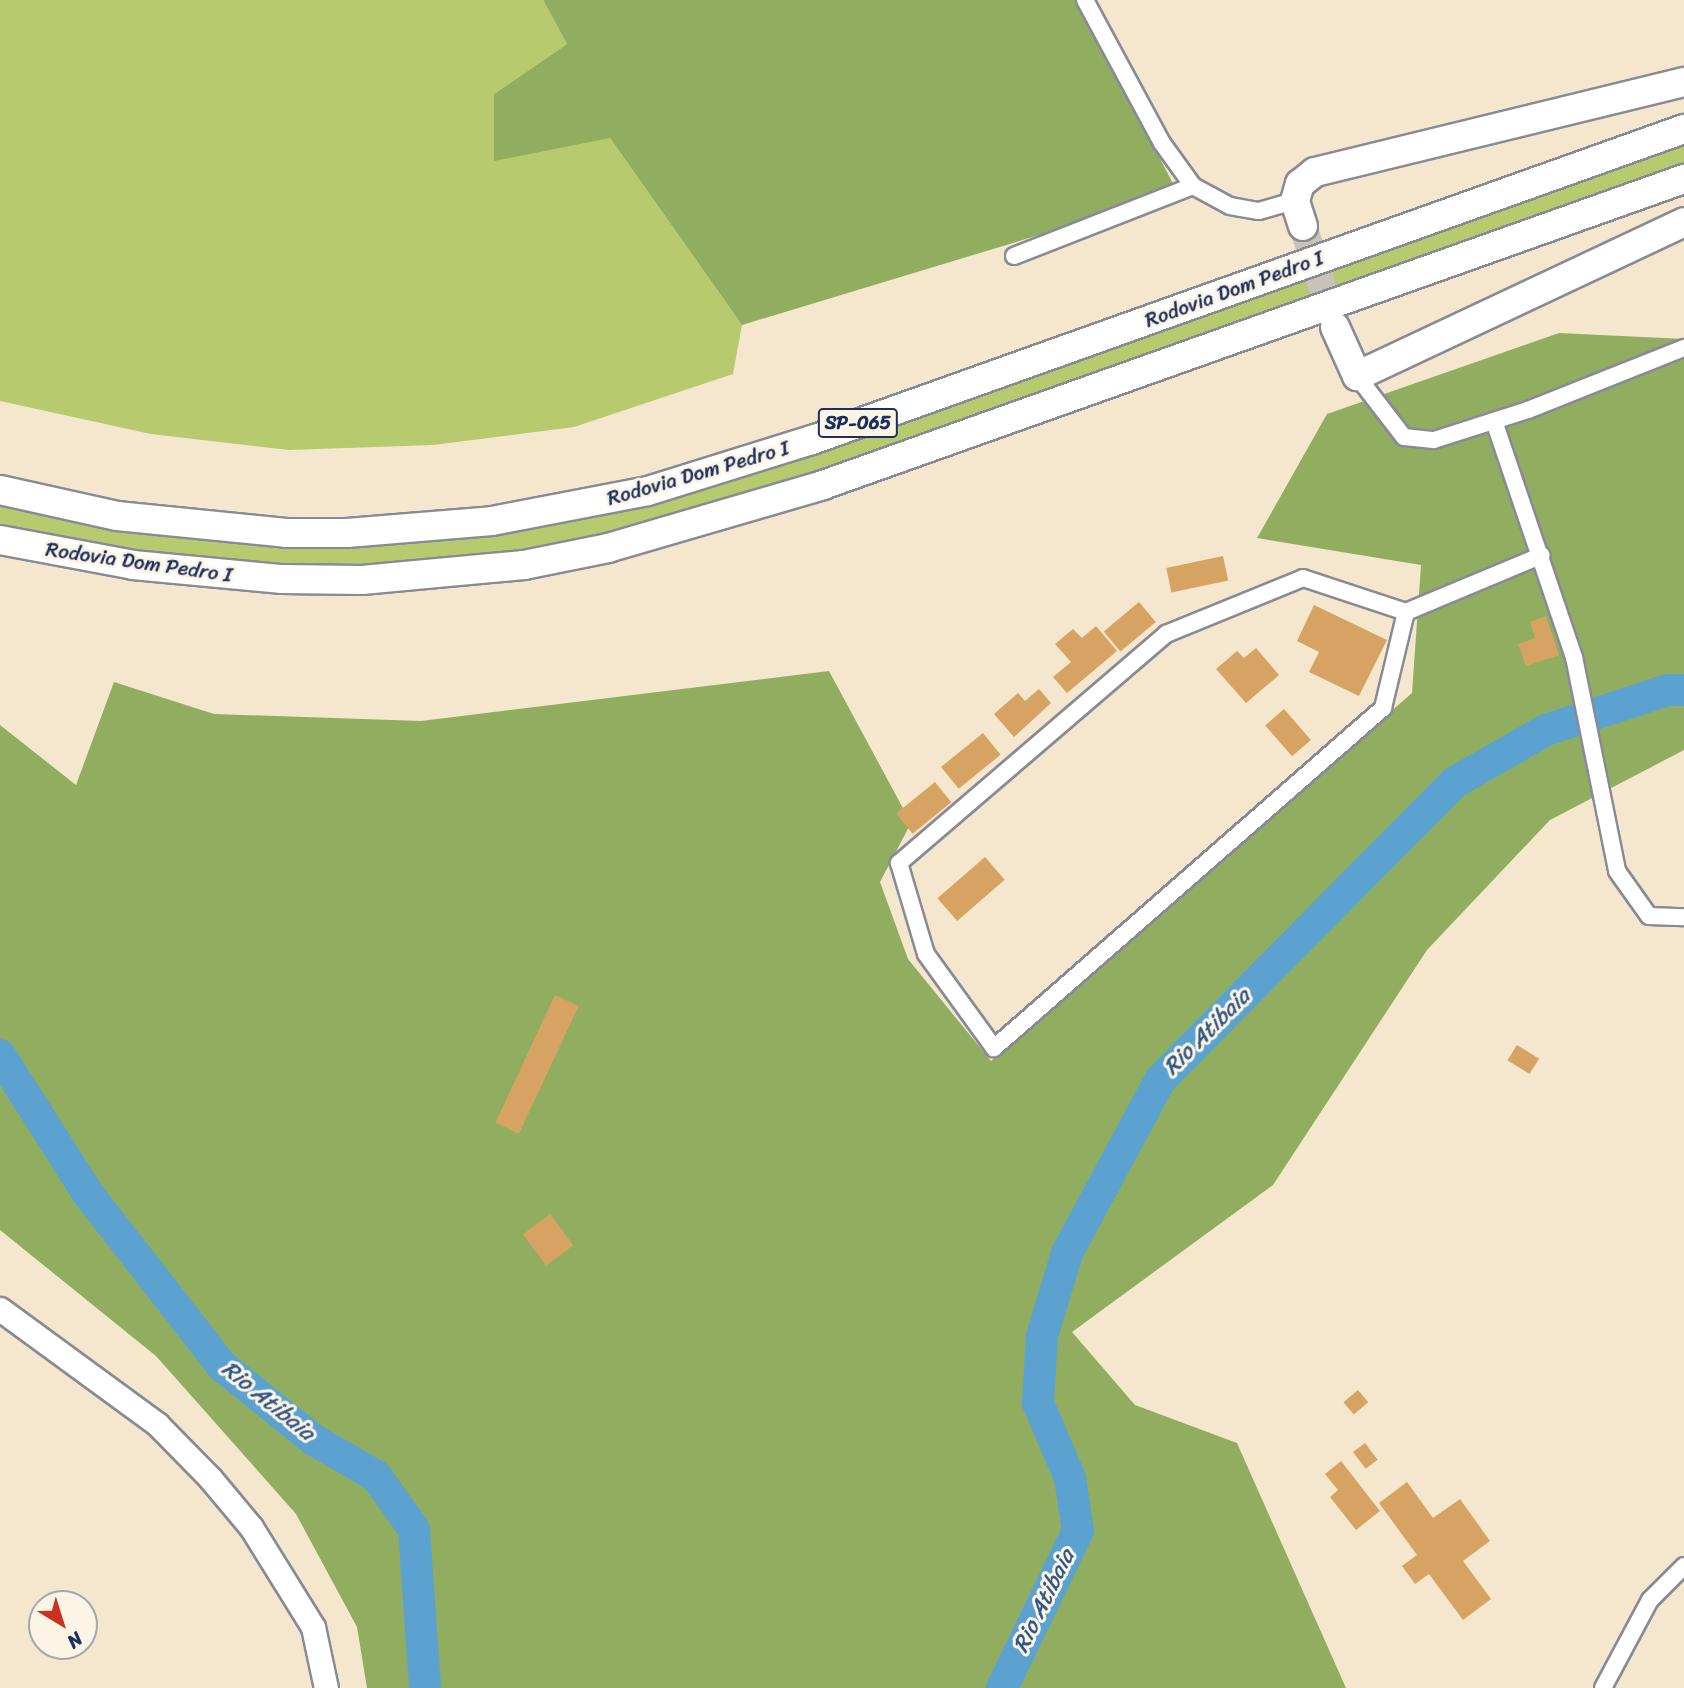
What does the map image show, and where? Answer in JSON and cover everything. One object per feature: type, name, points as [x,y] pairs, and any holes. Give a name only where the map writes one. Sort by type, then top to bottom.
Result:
[{"type":"highway","points":[[1299,214],[1300,184],[1315,172],[1684,82]]},
{"type":"highway","name":"Rodovia Dom Pedro I","points":[[0,490],[117,516],[335,533],[492,521],[648,491],[812,440],[1684,130]]},
{"type":"highway","name":"Rodovia Dom Pedro I","points":[[0,540],[145,567],[362,580],[524,565],[608,548],[823,485],[1684,179]]},
{"type":"highway","points":[[1335,327],[1357,376],[1684,222]]},
{"type":"street","points":[[1085,0],[1162,143],[1193,186],[1230,206],[1299,214]]},
{"type":"street","points":[[1014,256],[1193,186]]},
{"type":"street","points":[[1357,376],[1404,437],[1434,440],[1494,421],[1684,348]]},
{"type":"street","points":[[1494,421],[1542,555],[1574,657],[1600,770],[1617,871],[1649,916],[1684,917]]},
{"type":"street","points":[[1406,612],[1383,708],[994,1048],[926,954],[899,863],[1166,634],[1303,578],[1406,612],[1542,555]]},
{"type":"street","points":[[0,1309],[157,1424],[210,1478],[251,1527],[313,1628],[326,1688]]},
{"type":"street","points":[[1603,1688],[1650,1600],[1684,1566]]},
{"type":"green space","points":[[0,0],[543,0],[567,44],[494,94],[610,138],[742,325],[733,374],[574,427],[433,445],[289,450],[151,434],[0,401]]},
{"type":"green space","points":[[543,0],[1077,0],[1178,193],[742,325],[610,138],[494,161],[494,94],[567,44]]},
{"type":"green space","points":[[1684,142],[1684,169],[964,425],[625,536],[416,567],[207,565],[0,529],[0,502],[139,531],[284,544],[417,541],[616,511]]},
{"type":"green space","points":[[1559,333],[1684,339],[1684,750],[1550,820],[1427,950],[1273,1185],[1072,1332],[1135,1405],[1237,1443],[1346,1688],[367,1688],[357,1627],[296,1514],[156,1356],[0,1230],[0,725],[76,785],[114,682],[214,714],[421,721],[829,671],[911,823],[880,882],[908,959],[991,1061],[1412,693],[1421,565],[1257,538],[1327,414]]},
{"type":"building","points":[[1223,556],[1228,580],[1171,593],[1166,568]]},
{"type":"building","points":[[1139,602],[1156,622],[1120,651],[1104,632]]},
{"type":"building","points":[[1314,605],[1387,640],[1359,696],[1309,672],[1319,652],[1297,641]]},
{"type":"building","points":[[1546,616],[1559,655],[1526,666],[1518,644],[1535,638],[1530,622]]},
{"type":"building","points":[[1096,626],[1117,651],[1067,693],[1053,677],[1071,662],[1055,644],[1073,629],[1082,638]]},
{"type":"building","points":[[1256,648],[1279,675],[1246,703],[1216,669],[1237,651],[1244,658]]},
{"type":"building","points":[[1039,689],[1051,703],[1014,737],[994,714],[1018,693],[1025,701]]},
{"type":"building","points":[[1284,709],[1311,740],[1292,756],[1265,725]]},
{"type":"building","points":[[983,733],[1001,755],[959,789],[941,767]]},
{"type":"building","points":[[935,782],[951,802],[913,834],[896,813]]},
{"type":"building","points":[[985,857],[1005,880],[957,921],[937,898]]},
{"type":"building","points":[[555,995],[579,1006],[519,1134],[495,1123]]},
{"type":"building","points":[[1517,1045],[1539,1059],[1530,1074],[1507,1060]]},
{"type":"building","points":[[550,1214],[573,1245],[546,1266],[523,1234]]},
{"type":"building","points":[[1358,1390],[1368,1402],[1354,1414],[1343,1402]]},
{"type":"building","points":[[1365,1443],[1378,1460],[1366,1469],[1353,1452]]},
{"type":"building","points":[[1341,1461],[1380,1511],[1356,1530],[1330,1497],[1338,1490],[1325,1474]]},
{"type":"building","points":[[1407,1482],[1433,1518],[1460,1499],[1490,1541],[1463,1561],[1491,1599],[1463,1620],[1429,1574],[1415,1584],[1402,1566],[1417,1555],[1379,1503]]},
{"type":"waterway","name":"Rio Atibaia","points":[[1002,1688],[1078,1531],[1070,1478],[1038,1403],[1042,1336],[1067,1253],[1160,1080],[1455,782],[1546,730],[1668,690],[1684,690]]},
{"type":"waterway","name":"Rio Atibaia","points":[[0,1055],[89,1195],[222,1366],[314,1440],[376,1476],[414,1529],[425,1688]]},
{"type":"waterway","points":[[0,1078],[14,1077]]},
{"type":"tunnel","points":[[1303,226],[1335,327]]}]
